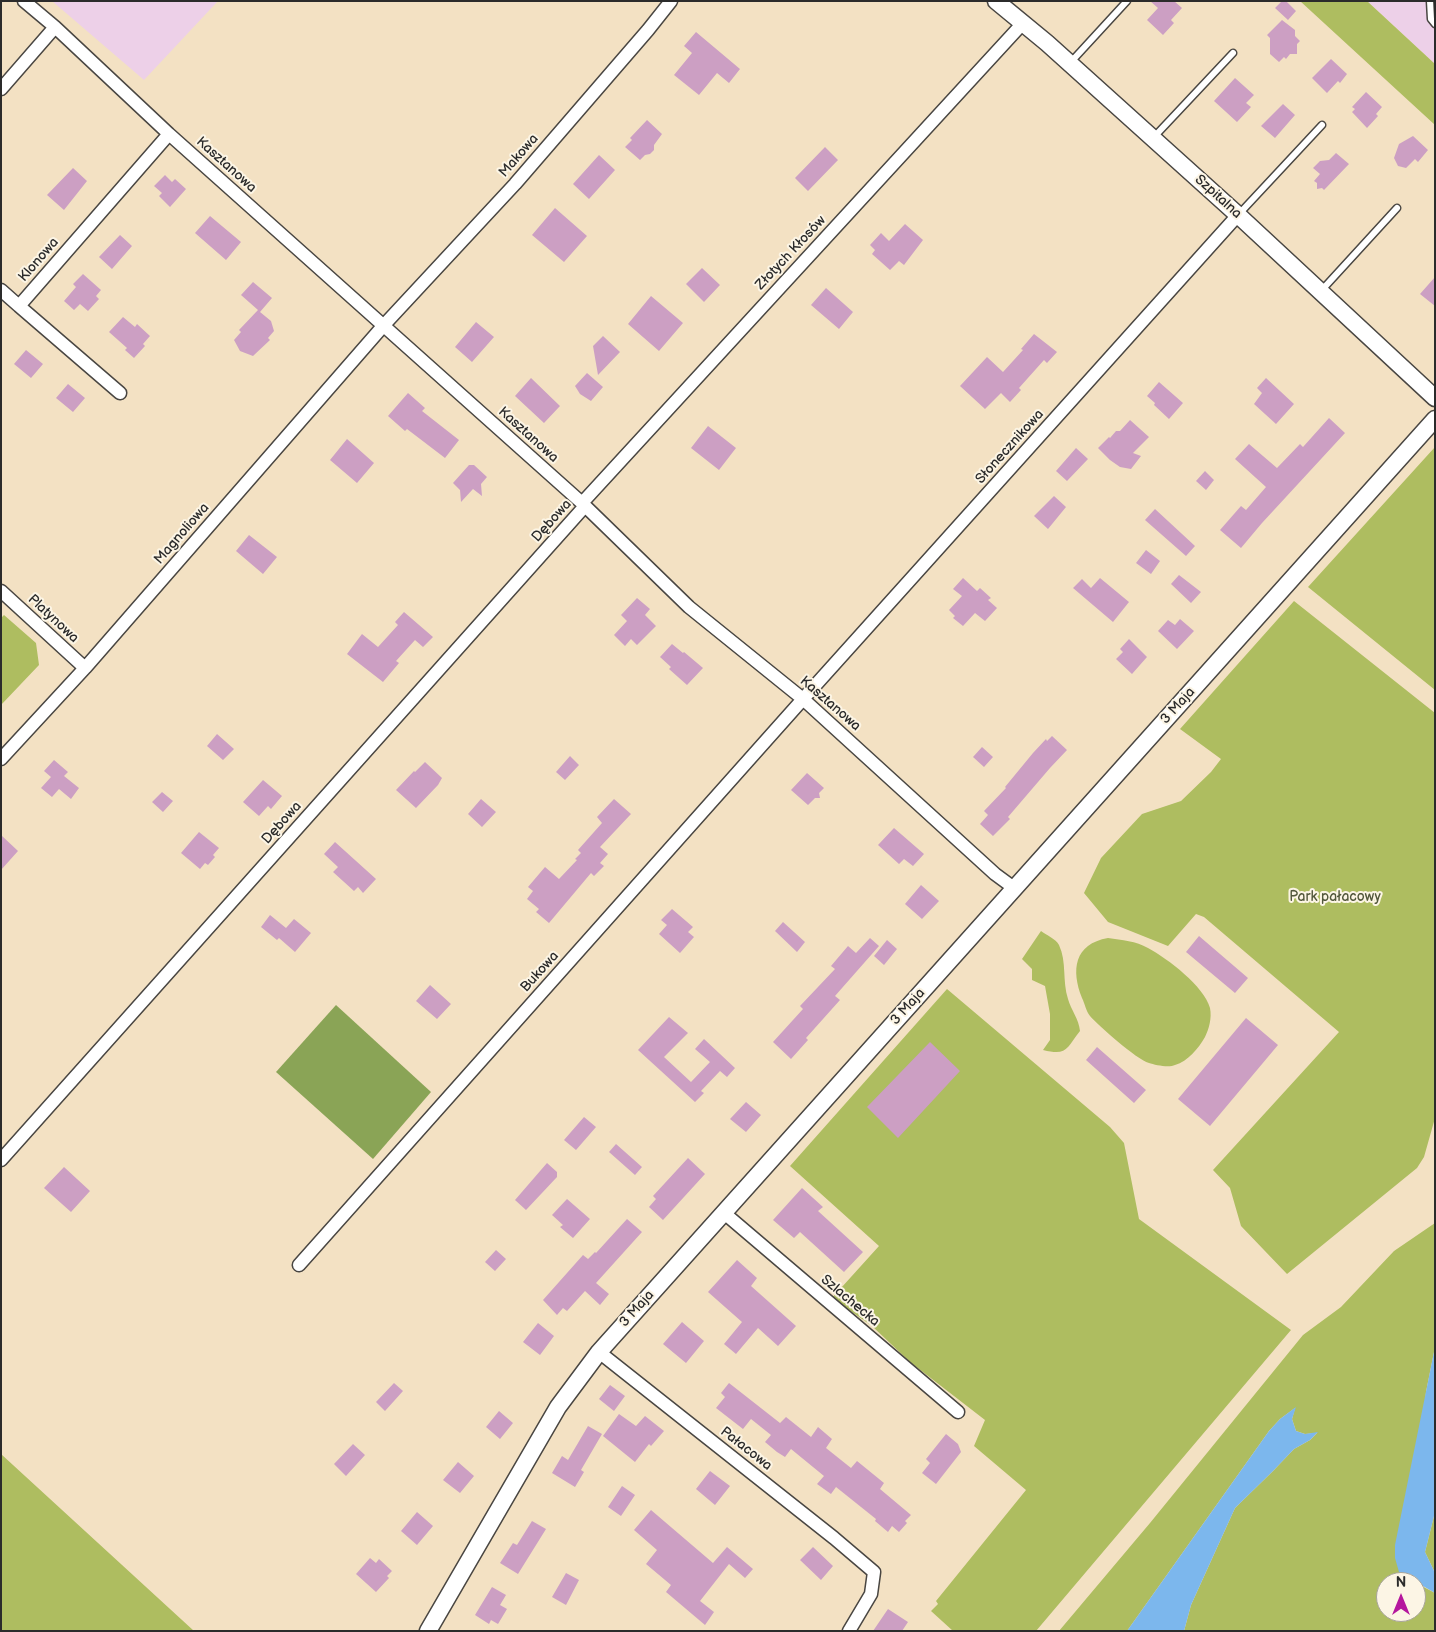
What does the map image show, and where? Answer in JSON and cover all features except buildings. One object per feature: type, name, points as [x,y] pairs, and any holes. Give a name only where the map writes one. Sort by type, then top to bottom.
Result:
[{"type":"street","name":"Kasztanowa","points":[[24,1],[169,134],[584,504],[689,607],[803,699],[995,874],[1014,888]]},
{"type":"street","name":"Makowa","points":[[384,325],[515,184],[671,1]]},
{"type":"street","name":"Szpitalna","points":[[996,1],[1153,138],[1435,398]]},
{"type":"street","name":"Złotych Kłosów","points":[[584,504],[1022,23]]},
{"type":"street","points":[[1,89],[54,27]]},
{"type":"street","name":"Klonowa","points":[[19,306],[169,134]]},
{"type":"street","name":"Słonecznikowa","points":[[803,699],[1238,215]]},
{"type":"street","points":[[1,290],[120,392]]},
{"type":"street","name":"Magnoliowa","points":[[1,760],[85,668],[384,325]]},
{"type":"street","name":"3 Maja","points":[[428,1631],[558,1407],[599,1352],[1435,419]]},
{"type":"street","name":"Dębowa","points":[[1,1160],[584,504]]},
{"type":"street","name":"Platynowa","points":[[1,591],[85,668]]},
{"type":"street","name":"Bukowa","points":[[299,1265],[803,699]]},
{"type":"street","name":"Szlachecka","points":[[723,1212],[958,1412]]},
{"type":"street","name":"Pałacowa","points":[[599,1352],[834,1538],[874,1572],[871,1594],[849,1631]]},
{"type":"lane","points":[[1070,64],[1128,1]]},
{"type":"lane","points":[[1430,1],[1431,19],[1435,24]]},
{"type":"lane","points":[[1153,138],[1233,53]]},
{"type":"lane","points":[[1238,215],[1322,125]]},
{"type":"lane","points":[[1321,291],[1396,208]]},
{"type":"shaded area","points":[[52,1],[218,1],[144,80]]},
{"type":"shaded area","points":[[1367,1],[1435,1],[1435,64]]},
{"type":"green space","points":[[1300,1],[1367,1],[1435,64],[1435,125]]},
{"type":"green space","points":[[1435,447],[1435,690],[1308,587]]},
{"type":"green space","name":"Park pałacowy","points":[[1294,601],[1435,713],[1435,1118],[1424,1157],[1417,1168],[1287,1274],[1241,1226],[1230,1188],[1213,1170],[1339,1032],[1204,917],[1196,914],[1168,946],[1108,922],[1084,893],[1101,858],[1142,814],[1181,801],[1211,772],[1221,759],[1180,729]]},
{"type":"green space","points":[[4,615],[36,643],[39,665],[1,705],[1,618]]},
{"type":"green space","points":[[1041,931],[1059,945],[1063,958],[1066,992],[1080,1031],[1065,1050],[1057,1052],[1043,1050],[1050,1040],[1050,1014],[1045,986],[1032,980],[1032,969],[1022,959]]},
{"type":"green space","points":[[1108,938],[1129,941],[1148,948],[1175,966],[1201,991],[1211,1012],[1208,1030],[1199,1046],[1184,1061],[1172,1066],[1166,1066],[1152,1064],[1143,1060],[1118,1042],[1090,1016],[1079,988],[1076,968],[1082,952],[1088,946]]},
{"type":"green space","points":[[947,989],[1110,1127],[1124,1143],[1139,1219],[1291,1330],[1036,1631],[953,1631],[931,1611],[938,1604],[936,1601],[1026,1490],[974,1446],[985,1420],[910,1362],[872,1326],[832,1298],[879,1246],[790,1166]]},
{"type":"green space","points":[[336,1005],[431,1092],[373,1159],[276,1072]]},
{"type":"green space","points":[[1435,1223],[1435,1347],[1426,1392],[1410,1572],[1376,1572],[1376,1622],[1426,1622],[1426,1588],[1435,1593],[1435,1631],[1184,1631],[1191,1605],[1235,1508],[1294,1449],[1310,1440],[1317,1433],[1305,1434],[1296,1431],[1292,1419],[1295,1408],[1280,1419],[1269,1431],[1127,1631],[1059,1631],[1150,1523],[1303,1335],[1341,1307],[1394,1251]]},
{"type":"green space","points":[[1,1454],[194,1631],[1,1631]]},
{"type":"green space","points":[[1435,1512],[1435,1573],[1425,1552]]},
{"type":"water","points":[[1435,1347],[1435,1512],[1425,1552],[1435,1573],[1435,1593],[1426,1588],[1426,1572],[1399,1572],[1395,1558],[1395,1545]]},
{"type":"water","points":[[1296,1407],[1292,1419],[1296,1431],[1305,1434],[1318,1432],[1310,1440],[1294,1449],[1235,1508],[1191,1605],[1184,1631],[1127,1631],[1269,1431],[1280,1419]]}]
